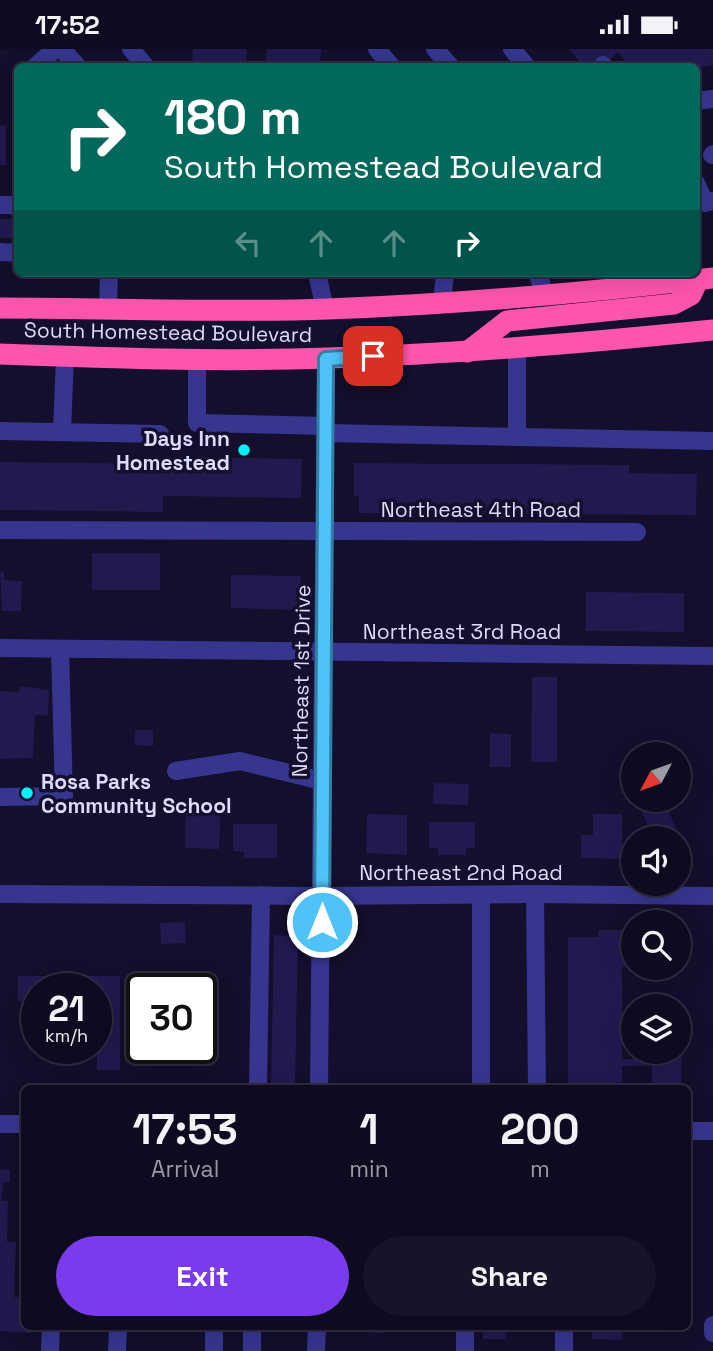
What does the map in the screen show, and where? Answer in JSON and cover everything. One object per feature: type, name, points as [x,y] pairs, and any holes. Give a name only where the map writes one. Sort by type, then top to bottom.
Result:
[{"type":"highway","points":[[467,352],[507,321],[674,304],[691,295],[702,276]]},
{"type":"highway","name":"South Homestead Boulevard","points":[[0,308],[326,309],[546,296],[694,277]]},
{"type":"highway","name":"South Homestead Boulevard","points":[[0,354],[326,359],[467,352],[713,330]]},
{"type":"street","points":[[39,63],[55,49]]},
{"type":"street","points":[[62,49],[74,63]]},
{"type":"street","points":[[131,49],[143,63]]},
{"type":"street","points":[[377,49],[389,63]]},
{"type":"street","points":[[435,49],[447,63]]},
{"type":"street","points":[[512,49],[524,63]]},
{"type":"street","points":[[108,308],[109,277]]},
{"type":"street","points":[[318,277],[326,309]]},
{"type":"street","points":[[442,303],[445,277]]},
{"type":"street","points":[[539,277],[546,296]]},
{"type":"street","points":[[517,348],[517,437]]},
{"type":"street","points":[[62,431],[65,357]]},
{"type":"street","points":[[197,359],[197,423],[517,437],[713,441]]},
{"type":"street","name":"Northeast 1st Drive","points":[[319,1085],[326,359]]},
{"type":"street","points":[[0,431],[160,434]]},
{"type":"street","name":"Northeast 4th Road","points":[[0,530],[637,532]]},
{"type":"street","name":"Northeast 3rd Road","points":[[0,648],[713,656]]},
{"type":"street","points":[[0,797],[64,796],[60,649]]},
{"type":"street","points":[[176,771],[240,761],[322,781]]},
{"type":"street","name":"Northeast 2nd Road","points":[[0,894],[713,896]]},
{"type":"street","points":[[535,894],[537,1085]]},
{"type":"street","points":[[258,1085],[261,895]]},
{"type":"street","points":[[481,895],[481,1085]]},
{"type":"street","points":[[0,1123],[21,1124]]},
{"type":"street","points":[[691,1131],[713,1131]]},
{"type":"street","points":[[713,1325],[713,1333]]},
{"type":"street","points":[[50,1351],[51,1330]]},
{"type":"street","points":[[117,1351],[118,1330]]},
{"type":"street","points":[[214,1330],[214,1351]]},
{"type":"street","points":[[252,1330],[252,1351]]},
{"type":"street","points":[[316,1351],[317,1330]]},
{"type":"street","points":[[465,1330],[465,1351]]},
{"type":"street","points":[[564,1330],[564,1351]]},
{"type":"building","points":[[193,49],[247,49],[246,63],[192,63]]},
{"type":"building","points":[[267,49],[321,49],[320,63],[265,63]]},
{"type":"building","points":[[569,49],[713,49],[713,65],[700,67],[700,63],[628,63],[618,52],[606,63],[581,63]]},
{"type":"building","points":[[0,125],[6,126],[6,165],[0,165]]},
{"type":"building","points":[[0,219],[14,219],[14,238],[0,238]]},
{"type":"building","points":[[162,457],[302,459],[301,498],[163,496],[163,512],[0,510],[0,462],[162,464]]},
{"type":"building","points":[[354,463],[629,465],[629,473],[697,474],[696,515],[359,513],[359,496],[354,496]]},
{"type":"building","points":[[92,553],[160,553],[160,590],[92,590]]},
{"type":"building","points":[[0,571],[4,572],[4,580],[22,581],[21,611],[2,611]]},
{"type":"building","points":[[231,575],[301,576],[300,610],[231,608]]},
{"type":"building","points":[[586,592],[684,593],[684,632],[586,631]]},
{"type":"building","points":[[532,677],[557,677],[557,762],[531,762]]},
{"type":"building","points":[[20,686],[49,690],[48,716],[35,715],[33,758],[0,759],[0,691],[19,692]]},
{"type":"building","points":[[135,730],[153,730],[153,746],[134,745]]},
{"type":"building","points":[[490,733],[511,734],[511,767],[490,767]]},
{"type":"building","points":[[434,783],[469,784],[468,805],[433,804]]},
{"type":"building","points":[[186,799],[221,800],[219,849],[185,848]]},
{"type":"building","points":[[642,812],[669,812],[675,826],[648,826]]},
{"type":"building","points":[[367,814],[407,815],[407,855],[366,853]]},
{"type":"building","points":[[593,814],[622,814],[621,859],[581,858],[581,835],[593,835]]},
{"type":"building","points":[[429,822],[475,822],[475,848],[466,848],[466,855],[438,855],[438,848],[429,848]]},
{"type":"building","points":[[233,824],[277,824],[277,858],[244,858],[244,852],[233,851]]},
{"type":"building","points":[[185,922],[186,943],[161,944],[160,923]]},
{"type":"building","points":[[598,930],[621,930],[621,1064],[648,1064],[622,1066],[622,1085],[568,1085],[568,937],[598,937]]},
{"type":"building","points":[[274,935],[298,936],[295,1085],[271,1085]]},
{"type":"building","points":[[18,976],[21,976],[21,1001],[18,1001]]},
{"type":"building","points":[[112,976],[120,976],[120,1070],[97,1070],[97,1064],[112,1064]]},
{"type":"building","points":[[652,1064],[682,1064],[681,1085],[652,1085]]},
{"type":"building","points":[[0,1169],[10,1170],[10,1182],[3,1182],[2,1201],[8,1201],[7,1242],[16,1242],[14,1297],[21,1297],[21,1330],[30,1330],[30,1333],[0,1331]]},
{"type":"building","points":[[361,1330],[384,1330],[384,1333]]},
{"type":"building","points":[[483,1330],[506,1330],[506,1339],[483,1339]]},
{"type":"building","points":[[592,1330],[622,1330],[622,1340],[592,1339]]},
{"type":"place","name":"Days Inn Homestead","points":[[244,450]]},
{"type":"place","name":"Rosa Parks Community School","points":[[27,793]]},
{"type":"route","points":[[322,922],[326,359],[373,356]]}]
